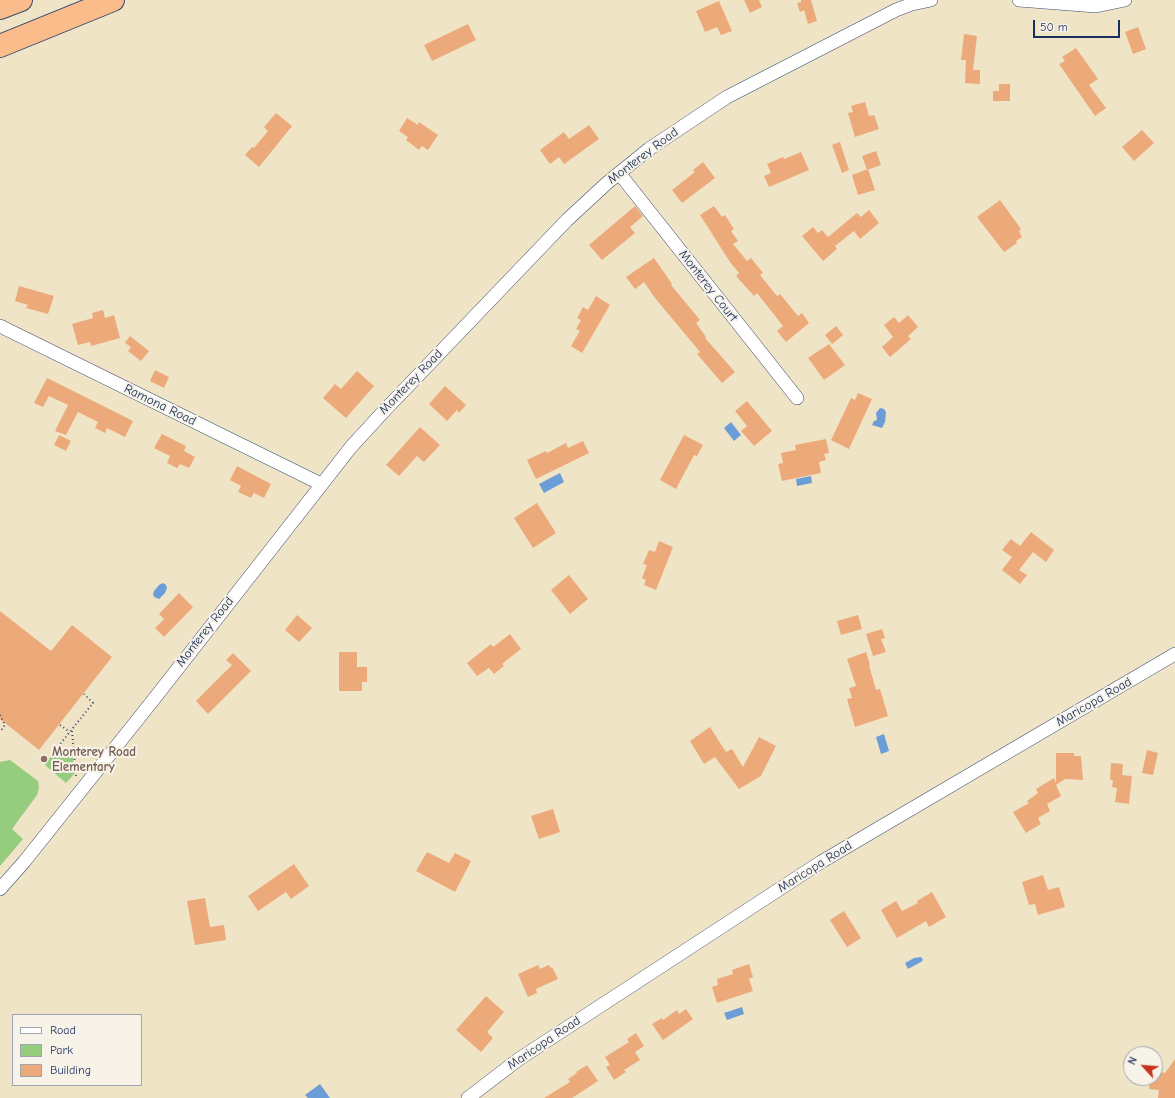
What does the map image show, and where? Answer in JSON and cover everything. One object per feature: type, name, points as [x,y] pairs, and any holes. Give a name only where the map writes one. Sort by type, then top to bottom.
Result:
[{"type":"highway","points":[[0,8],[21,0]]},
{"type":"highway","points":[[0,46],[113,0]]},
{"type":"street","name":"Monterey Road","points":[[0,889],[24,862],[140,716],[351,447],[389,405],[567,220],[619,173],[649,149],[727,97],[896,10],[912,4],[931,0]]},
{"type":"street","points":[[1019,0],[1096,6],[1125,0]]},
{"type":"street","name":"Monterey Court","points":[[619,173],[797,398]]},
{"type":"street","name":"Ramona Road","points":[[0,326],[321,484]]},
{"type":"street","name":"Maricopa Road","points":[[468,1098],[519,1059],[821,862],[1175,654]]},
{"type":"path","points":[[53,753],[93,703],[84,694]]},
{"type":"path","points":[[0,716],[6,725],[0,732]]},
{"type":"path","points":[[60,724],[71,731]]},
{"type":"path","points":[[71,731],[76,776]]},
{"type":"green space","points":[[57,751],[72,752],[75,773],[66,783],[45,765],[53,753],[55,754]]},
{"type":"green space","points":[[10,760],[38,781],[39,788],[37,795],[12,829],[23,839],[0,866],[0,762]]},
{"type":"water","points":[[880,408],[884,409],[886,412],[885,422],[882,428],[872,425],[874,421],[877,420],[876,413]]},
{"type":"water","points":[[731,422],[741,435],[734,441],[724,428]]},
{"type":"water","points":[[560,473],[564,482],[544,493],[539,484]]},
{"type":"water","points":[[811,476],[812,483],[797,486],[796,479]]},
{"type":"water","points":[[163,583],[167,588],[165,593],[159,599],[154,597],[154,591]]},
{"type":"water","points":[[884,734],[889,751],[881,754],[876,737]]},
{"type":"water","points":[[921,957],[923,960],[921,962],[908,969],[905,963],[914,958]]},
{"type":"water","points":[[742,1007],[744,1014],[727,1020],[724,1013]]},
{"type":"water","points":[[320,1084],[330,1098],[308,1098],[305,1095]]},
{"type":"building","points":[[744,0],[759,0],[762,7],[750,13]]},
{"type":"building","points":[[801,0],[811,0],[817,21],[808,24],[804,10],[800,12],[797,3],[801,2]]},
{"type":"building","points":[[719,1],[732,31],[721,35],[717,27],[705,32],[696,11]]},
{"type":"building","points":[[468,24],[476,40],[432,61],[424,45]]},
{"type":"building","points":[[1138,27],[1146,49],[1133,54],[1125,32]]},
{"type":"building","points":[[964,34],[977,36],[973,70],[980,70],[980,84],[965,83],[966,60],[961,60]]},
{"type":"building","points":[[1076,48],[1098,79],[1089,85],[1106,108],[1095,116],[1059,64],[1065,61],[1062,57]]},
{"type":"building","points":[[999,84],[1010,84],[1010,101],[993,101],[993,91],[999,91]]},
{"type":"building","points":[[865,102],[869,116],[874,115],[879,129],[855,137],[848,113],[853,112],[851,106]]},
{"type":"building","points":[[276,113],[292,126],[259,167],[245,155],[252,147],[254,148],[268,131],[264,127]]},
{"type":"building","points":[[407,118],[418,125],[419,122],[438,135],[428,150],[422,146],[419,150],[406,140],[408,137],[399,131]]},
{"type":"building","points":[[589,125],[599,139],[564,164],[559,157],[550,164],[540,150],[564,132],[569,139]]},
{"type":"building","points":[[1142,130],[1154,143],[1134,161],[1122,147]]},
{"type":"building","points":[[840,142],[849,170],[842,173],[832,145]]},
{"type":"building","points":[[876,151],[881,165],[867,170],[862,156]]},
{"type":"building","points":[[801,152],[809,170],[769,187],[764,176],[771,173],[767,164],[783,157],[784,159]]},
{"type":"building","points":[[703,162],[715,178],[682,203],[672,190],[695,172],[693,170]]},
{"type":"building","points":[[868,169],[875,190],[858,195],[852,175]]},
{"type":"building","points":[[1000,200],[1021,229],[1019,231],[1022,237],[1016,241],[1017,243],[1004,252],[977,217]]},
{"type":"building","points":[[635,206],[643,216],[630,227],[635,233],[602,260],[589,245]]},
{"type":"building","points":[[714,206],[722,217],[725,215],[734,229],[731,231],[738,241],[733,244],[747,261],[751,258],[763,273],[760,275],[777,296],[780,294],[798,316],[802,313],[809,323],[786,342],[777,331],[783,326],[757,293],[754,296],[736,276],[739,273],[730,262],[700,215]]},
{"type":"building","points":[[869,210],[879,223],[860,239],[854,231],[835,246],[837,249],[823,261],[802,236],[813,227],[818,233],[822,230],[828,237],[857,213],[861,217]]},
{"type":"building","points":[[654,258],[672,284],[671,285],[700,320],[696,323],[706,337],[705,338],[735,372],[722,383],[697,354],[700,352],[655,298],[644,282],[635,289],[626,277]]},
{"type":"building","points":[[19,286],[54,296],[48,314],[26,308],[28,305],[15,301]]},
{"type":"building","points":[[596,296],[610,305],[582,353],[571,346],[580,331],[576,329],[581,320],[577,318],[583,307],[588,310]]},
{"type":"building","points":[[103,310],[105,318],[114,315],[120,338],[91,346],[90,342],[78,345],[72,324],[93,318],[92,313]]},
{"type":"building","points":[[908,315],[918,327],[908,336],[911,339],[890,357],[882,347],[893,337],[884,325],[894,317],[899,323]]},
{"type":"building","points":[[836,326],[843,335],[832,344],[825,335]]},
{"type":"building","points":[[130,336],[149,351],[141,361],[128,351],[131,347],[125,343]]},
{"type":"building","points":[[829,344],[845,365],[824,380],[808,358]]},
{"type":"building","points":[[155,370],[169,377],[164,388],[150,381]]},
{"type":"building","points":[[357,371],[374,386],[346,418],[323,398],[335,384],[341,389]]},
{"type":"building","points":[[47,378],[133,421],[125,437],[107,428],[105,433],[95,428],[98,422],[78,412],[66,435],[55,431],[68,405],[49,396],[43,407],[34,403]]},
{"type":"building","points":[[445,386],[466,405],[459,413],[457,410],[447,421],[429,404]]},
{"type":"building","points":[[858,393],[872,399],[849,449],[831,440],[851,398],[855,400]]},
{"type":"building","points":[[747,401],[772,431],[754,446],[741,431],[747,426],[735,411]]},
{"type":"building","points":[[420,427],[440,445],[424,462],[417,456],[399,476],[386,465]]},
{"type":"building","points":[[162,434],[186,446],[184,451],[195,457],[189,468],[180,464],[177,468],[167,463],[170,456],[154,448]]},
{"type":"building","points":[[59,435],[71,441],[66,451],[54,445]]},
{"type":"building","points":[[684,435],[703,445],[697,456],[694,455],[676,489],[660,480]]},
{"type":"building","points":[[826,439],[829,453],[824,454],[826,460],[819,462],[821,473],[782,481],[778,464],[783,463],[781,453],[796,450],[795,445]]},
{"type":"building","points":[[583,441],[589,453],[536,479],[527,460],[546,451],[547,453],[566,443],[568,448]]},
{"type":"building","points":[[237,466],[271,484],[264,498],[254,493],[251,498],[238,492],[241,486],[230,480]]},
{"type":"building","points":[[537,503],[556,533],[533,548],[514,518]]},
{"type":"building","points":[[1031,532],[1054,550],[1046,562],[1033,552],[1019,570],[1027,575],[1020,584],[1002,570],[1012,557],[1002,550],[1011,539],[1020,546]]},
{"type":"building","points":[[659,541],[673,547],[656,590],[644,585],[646,580],[642,578],[647,565],[643,564],[649,550],[655,552]]},
{"type":"building","points":[[569,575],[588,599],[570,614],[551,590]]},
{"type":"building","points":[[179,593],[193,607],[164,637],[155,628],[164,619],[159,614]]},
{"type":"building","points":[[0,611],[51,651],[72,625],[112,657],[39,750],[0,719]]},
{"type":"building","points":[[297,615],[312,628],[299,642],[285,630]]},
{"type":"building","points":[[858,615],[862,629],[841,635],[837,621]]},
{"type":"building","points":[[882,629],[885,638],[881,639],[886,652],[873,656],[866,634]]},
{"type":"building","points":[[510,634],[521,649],[502,664],[504,666],[494,674],[489,668],[477,676],[467,663],[491,644],[493,647]]},
{"type":"building","points":[[339,652],[357,652],[357,667],[367,667],[367,682],[362,682],[362,691],[339,691]]},
{"type":"building","points":[[866,652],[876,690],[880,689],[888,716],[855,727],[847,699],[852,698],[849,688],[856,686],[847,659]]},
{"type":"building","points":[[233,653],[251,671],[208,714],[196,701],[232,665],[226,660]]},
{"type":"building","points":[[710,727],[726,752],[732,749],[743,767],[759,737],[776,746],[761,776],[739,789],[715,757],[704,764],[690,741]]},
{"type":"building","points":[[1147,750],[1158,753],[1153,775],[1142,773]]},
{"type":"building","points":[[1056,753],[1074,753],[1074,756],[1081,756],[1083,780],[1065,779],[1056,785],[1061,796],[1047,804],[1050,811],[1038,818],[1041,824],[1026,833],[1013,812],[1029,803],[1027,801],[1038,793],[1036,789],[1054,778],[1056,783]]},
{"type":"building","points":[[1111,763],[1123,764],[1122,775],[1132,776],[1129,804],[1115,802],[1117,788],[1112,787],[1113,780],[1110,780]]},
{"type":"building","points":[[553,809],[560,832],[539,839],[531,816]]},
{"type":"building","points":[[427,852],[449,863],[455,853],[471,861],[455,892],[416,871]]},
{"type":"building","points":[[294,864],[309,886],[291,899],[286,892],[258,911],[248,896]]},
{"type":"building","points":[[1043,875],[1048,890],[1059,887],[1065,907],[1038,915],[1035,904],[1029,905],[1022,882]]},
{"type":"building","points":[[932,892],[946,917],[929,927],[926,921],[897,938],[881,910],[896,901],[902,911],[918,903],[917,901]]},
{"type":"building","points":[[205,898],[210,927],[224,925],[226,940],[195,945],[187,901]]},
{"type":"building","points":[[844,911],[861,938],[847,947],[830,920]]},
{"type":"building","points":[[749,964],[753,977],[749,979],[753,991],[717,1003],[712,987],[718,985],[717,979],[733,974],[732,970]]},
{"type":"building","points":[[538,965],[540,969],[549,965],[551,968],[552,967],[558,979],[536,989],[537,993],[528,997],[518,974]]},
{"type":"building","points":[[486,996],[504,1012],[487,1032],[493,1038],[481,1052],[456,1030]]},
{"type":"building","points":[[686,1009],[693,1019],[663,1040],[652,1024],[662,1018],[663,1020],[677,1010],[679,1014]]},
{"type":"building","points":[[636,1033],[644,1046],[635,1052],[640,1060],[624,1070],[626,1072],[614,1080],[606,1067],[610,1065],[605,1057],[629,1042],[627,1039]]},
{"type":"building","points":[[1175,1059],[1175,1098],[1158,1098],[1159,1090],[1149,1089],[1149,1086],[1163,1086],[1163,1073],[1165,1073]]},
{"type":"building","points":[[587,1065],[598,1081],[572,1098],[544,1098],[570,1082],[568,1079]]},
{"type":"place","name":"Monterey Road Elementary","points":[[44,759]]}]
